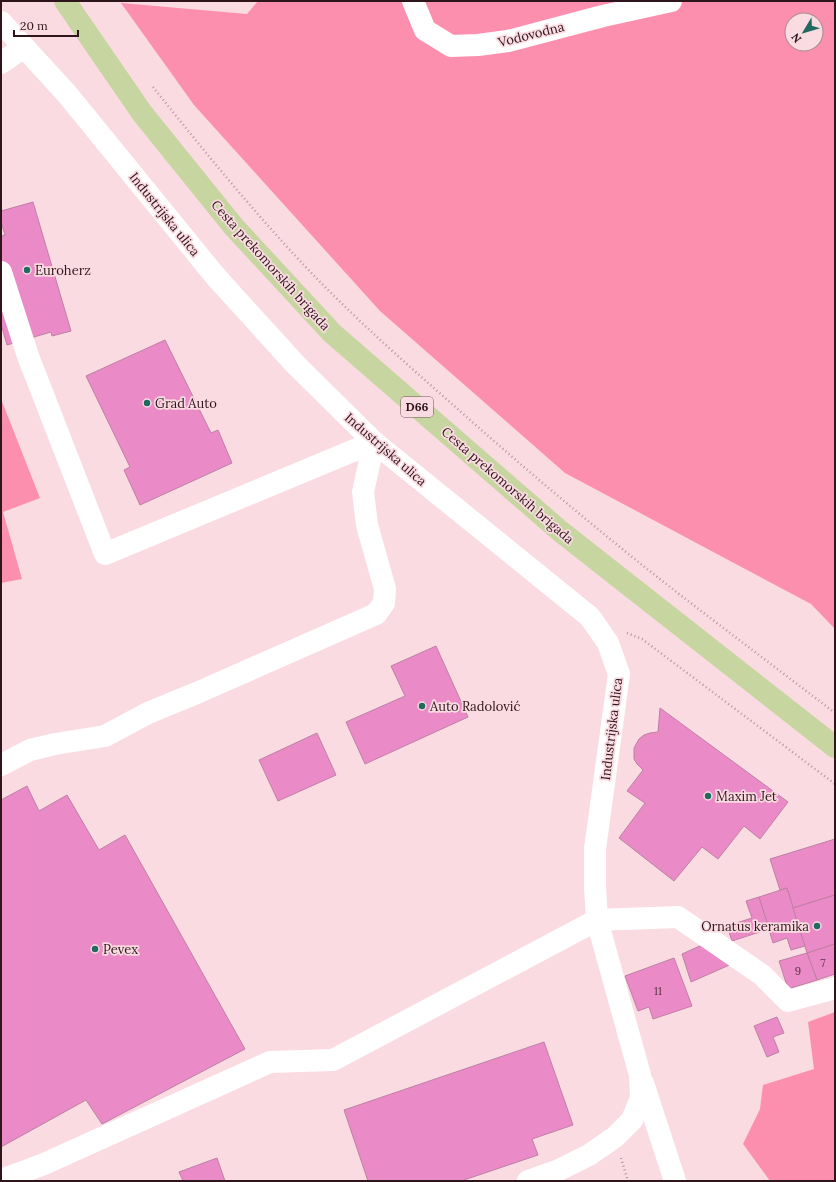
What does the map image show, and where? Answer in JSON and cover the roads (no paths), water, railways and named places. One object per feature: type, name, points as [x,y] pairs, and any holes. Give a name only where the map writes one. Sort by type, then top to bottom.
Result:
[{"type":"main road","name":"Cesta prekomorskih brigada","points":[[66,1],[142,113],[234,228],[332,333],[560,531],[835,747]]},
{"type":"street","name":"Vodovodna","points":[[413,1],[425,30],[451,46],[458,46],[508,41],[603,16],[671,1]]},
{"type":"street","name":"Industrijska ulica","points":[[1,22],[67,94],[216,276],[296,365],[374,442],[590,617],[608,643],[619,674],[595,849],[597,920],[640,1075]]},
{"type":"street","points":[[1,63],[24,47]]},
{"type":"street","points":[[1,272],[28,356],[105,554],[374,442]]},
{"type":"street","points":[[1,765],[30,750],[55,744],[105,736],[148,713],[376,614],[384,603],[385,589],[367,525],[363,492],[374,442]]},
{"type":"street","points":[[1,1180],[44,1164],[270,1062],[333,1060],[597,920],[678,917],[762,975],[788,1001],[835,988]]},
{"type":"street","points":[[528,1181],[559,1170],[589,1155],[615,1137],[632,1120],[641,1098],[640,1075]]},
{"type":"street","points":[[640,1075],[675,1181]]},
{"type":"place","name":"Euroherz","points":[[27,270]]},
{"type":"place","name":"Grad Auto","points":[[147,403]]},
{"type":"place","name":"Auto Radolović","points":[[422,706]]},
{"type":"place","name":"Maxim Jet","points":[[708,796]]},
{"type":"place","name":"Ornatus keramika","points":[[817,926]]},
{"type":"place","name":"Pevex","points":[[95,949]]}]
